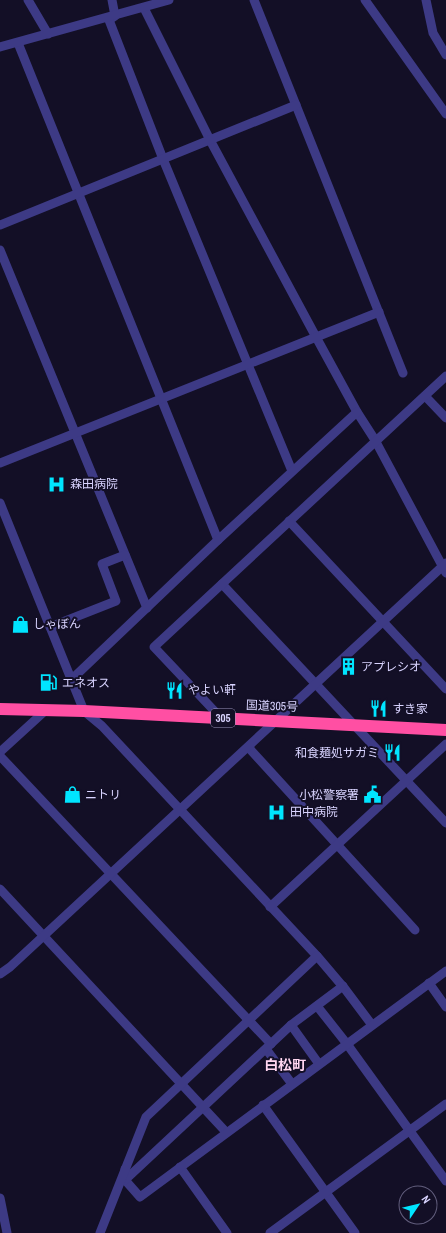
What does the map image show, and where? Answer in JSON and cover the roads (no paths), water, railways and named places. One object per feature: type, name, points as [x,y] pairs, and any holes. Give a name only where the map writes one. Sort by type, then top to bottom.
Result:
[{"type":"highway","name":"国道305号","points":[[0,708],[275,720],[446,730]]},
{"type":"street","points":[[28,0],[48,34]]},
{"type":"street","points":[[112,0],[115,16]]},
{"type":"street","points":[[0,47],[144,8],[168,0]]},
{"type":"street","points":[[254,0],[403,373]]},
{"type":"street","points":[[365,0],[446,114]]},
{"type":"street","points":[[426,0],[433,33],[446,55]]},
{"type":"street","points":[[0,974],[10,967],[111,875],[275,720],[315,685],[383,621],[445,568],[375,440],[357,412],[210,140],[144,8]]},
{"type":"street","points":[[115,16],[109,20],[163,159],[292,471]]},
{"type":"street","points":[[18,43],[218,540]]},
{"type":"street","points":[[0,225],[296,105]]},
{"type":"street","points":[[0,250],[147,608]]},
{"type":"street","points":[[0,463],[379,312]]},
{"type":"street","points":[[221,718],[154,647],[375,440],[446,376]]},
{"type":"street","points":[[425,396],[446,418]]},
{"type":"street","points":[[72,679],[218,540],[357,412]]},
{"type":"street","points":[[0,503],[2,514],[72,679],[84,711],[102,726],[179,811],[317,956],[343,986],[372,1025]]},
{"type":"street","points":[[289,521],[446,689]]},
{"type":"street","points":[[50,627],[116,601],[102,564],[125,555]]},
{"type":"street","points":[[222,584],[352,725],[446,823]]},
{"type":"street","points":[[0,752],[46,710]]},
{"type":"street","points":[[270,907],[446,744]]},
{"type":"street","points":[[248,747],[415,930]]},
{"type":"street","points":[[0,756],[248,1020],[268,1046],[292,1084]]},
{"type":"street","points":[[0,889],[43,937],[226,1132]]},
{"type":"street","points":[[100,1233],[146,1116],[317,956]]},
{"type":"street","points":[[125,1169],[125,1180],[140,1197],[446,971]]},
{"type":"street","points":[[429,983],[446,1007]]},
{"type":"street","points":[[125,1180],[291,1025],[343,986]]},
{"type":"street","points":[[317,1006],[446,1181]]},
{"type":"street","points":[[291,1025],[319,1064]]},
{"type":"street","points":[[270,1233],[446,1104]]},
{"type":"street","points":[[263,1105],[355,1233]]},
{"type":"street","points":[[180,1167],[227,1233]]},
{"type":"street","points":[[0,1198],[7,1233]]},
{"type":"place","name":"森田病院","points":[[57,484]]},
{"type":"place","name":"しゃぼん","points":[[20,624]]},
{"type":"place","name":"アプレシオ","points":[[348,667]]},
{"type":"place","name":"エネオス","points":[[49,683]]},
{"type":"place","name":"やよい軒","points":[[175,690]]},
{"type":"place","name":"すき家","points":[[379,709]]},
{"type":"place","name":"和食麺処サガミ","points":[[392,753]]},
{"type":"place","name":"ニトリ","points":[[72,795]]},
{"type":"place","name":"小松警察署","points":[[372,795]]},
{"type":"place","name":"田中病院","points":[[277,812]]},
{"type":"district","name":"白松町","points":[[285,1065]]}]
